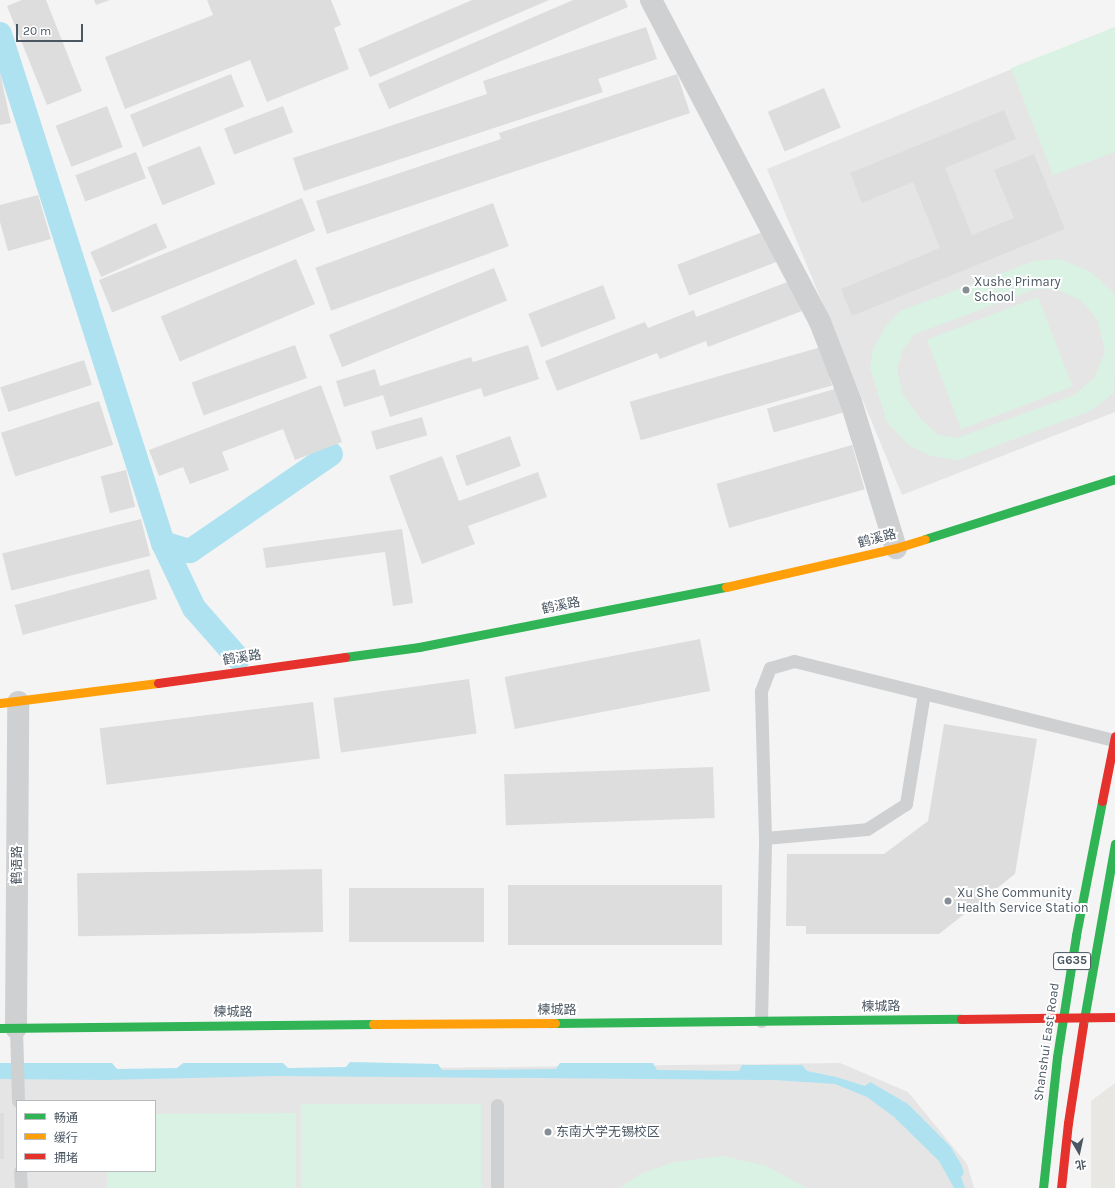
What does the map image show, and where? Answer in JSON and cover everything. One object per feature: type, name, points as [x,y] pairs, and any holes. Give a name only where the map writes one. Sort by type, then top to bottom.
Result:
[{"type":"main road","name":"鹤溪路","points":[[9,702],[419,647],[735,585],[896,548],[1115,479]]},
{"type":"main road","name":"Shanshui East Road","points":[[1043,1188],[1057,1058],[1076,935],[1115,738]]},
{"type":"main road","name":"G635","points":[[1062,1188],[1068,1123],[1084,1017],[1115,844]]},
{"type":"main road","name":"楝城路","points":[[8,1028],[1115,1017]]},
{"type":"street","points":[[651,0],[820,322],[851,402],[896,548]]},
{"type":"street","name":"鹤语路","points":[[8,1028],[9,702]]},
{"type":"lane","points":[[761,1021],[765,838],[761,691],[770,668],[794,661],[1115,738]]},
{"type":"lane","points":[[765,838],[867,829],[906,804],[924,693]]},
{"type":"lane","points":[[8,1028],[18,1100]]},
{"type":"lane","points":[[497,1104],[497,1188]]},
{"type":"lane","points":[[20,1172],[21,1188]]},
{"type":"shaded area","name":"Xushe Primary School","points":[[1115,27],[1115,412],[902,495],[767,169]]},
{"type":"shaded area","name":"东南大学无锡校区","points":[[840,1063],[908,1092],[967,1164],[974,1188],[0,1188],[0,1073]]},
{"type":"shaded area","points":[[1115,1083],[1115,1188],[1091,1188],[1091,1101]]},
{"type":"green space","points":[[1115,27],[1115,152],[1053,175],[1011,68]]},
{"type":"green space","points":[[1060,259],[1089,271],[1112,291],[1115,297],[1114,393],[1090,411],[958,460],[931,456],[909,445],[887,422],[870,368],[873,349],[886,326],[900,311],[1034,261]],"holes":[[[1035,289],[1056,289],[1082,301],[1098,321],[1105,352],[1094,378],[1074,395],[957,438],[938,435],[919,417],[903,395],[897,369],[902,351],[915,334]]]},
{"type":"green space","points":[[1038,297],[1072,387],[961,429],[927,340]]},
{"type":"green space","points":[[301,1104],[481,1104],[481,1188],[301,1188]]},
{"type":"green space","points":[[296,1113],[296,1188],[107,1188],[107,1172],[156,1172],[156,1114]]},
{"type":"green space","points":[[723,1156],[767,1166],[807,1188],[620,1188],[640,1174],[674,1162]]},
{"type":"water","points":[[350,1062],[438,1064],[442,1070],[556,1069],[560,1063],[653,1063],[657,1070],[739,1071],[742,1065],[802,1065],[807,1071],[836,1077],[865,1086],[870,1082],[908,1104],[950,1146],[961,1164],[964,1173],[961,1177],[965,1188],[954,1188],[939,1161],[894,1117],[867,1097],[835,1084],[774,1080],[275,1076],[104,1080],[0,1079],[0,1063],[112,1063],[117,1069],[177,1068],[183,1063],[283,1063],[288,1068],[346,1067]]},
{"type":"building","points":[[22,0],[46,0],[82,91],[47,105],[7,6]]},
{"type":"building","points":[[94,0],[110,0],[96,5]]},
{"type":"building","points":[[207,0],[331,0],[341,25],[334,28],[349,69],[267,102],[250,60],[125,109],[105,57],[213,15]]},
{"type":"building","points":[[472,0],[549,0],[370,77],[358,49]]},
{"type":"building","points":[[573,0],[625,0],[628,7],[389,109],[378,84]]},
{"type":"building","points":[[646,27],[657,59],[598,79],[603,92],[304,191],[293,158],[487,94],[483,81]]},
{"type":"building","points":[[0,73],[11,123],[0,125]]},
{"type":"building","points":[[231,74],[244,106],[143,147],[130,115]]},
{"type":"building","points":[[677,74],[690,113],[327,234],[316,201],[501,139],[499,133]]},
{"type":"building","points":[[824,88],[841,128],[785,151],[768,112]]},
{"type":"building","points":[[107,106],[123,147],[71,167],[56,126]]},
{"type":"building","points":[[283,106],[293,132],[234,155],[224,129]]},
{"type":"building","points":[[1004,110],[1016,139],[945,168],[972,235],[1014,218],[994,170],[1034,154],[1065,229],[852,316],[841,289],[940,248],[913,182],[862,203],[850,173]]},
{"type":"building","points":[[200,146],[215,184],[163,205],[147,167]]},
{"type":"building","points":[[136,152],[146,178],[85,201],[75,175]]},
{"type":"building","points":[[38,195],[51,239],[8,251],[0,222],[0,205]]},
{"type":"building","points":[[302,198],[315,230],[112,312],[99,280]]},
{"type":"building","points":[[493,203],[509,246],[331,311],[315,268]]},
{"type":"building","points":[[156,223],[167,248],[101,277],[90,252]]},
{"type":"building","points":[[765,231],[777,262],[689,295],[677,265]]},
{"type":"building","points":[[296,259],[315,304],[180,362],[161,316]]},
{"type":"building","points":[[494,268],[507,300],[342,367],[329,335]]},
{"type":"building","points":[[790,281],[802,311],[708,347],[706,341],[660,359],[657,353],[557,391],[545,361],[645,322],[648,328],[694,310],[696,317]]},
{"type":"building","points":[[603,285],[616,319],[541,347],[528,314]]},
{"type":"building","points":[[295,345],[307,378],[204,416],[192,383]]},
{"type":"building","points":[[528,345],[539,379],[484,397],[481,388],[390,417],[383,395],[344,407],[336,381],[375,369],[380,386],[471,357],[473,362]]},
{"type":"building","points":[[821,347],[832,385],[641,440],[630,402]]},
{"type":"building","points":[[84,360],[92,385],[8,412],[0,387]]},
{"type":"building","points":[[321,385],[342,442],[295,460],[283,429],[222,452],[229,470],[190,484],[183,467],[159,476],[149,450]]},
{"type":"building","points":[[838,388],[845,412],[774,432],[767,408]]},
{"type":"building","points":[[99,401],[113,445],[15,477],[1,433]]},
{"type":"building","points":[[422,417],[427,435],[376,450],[371,432]]},
{"type":"building","points":[[510,436],[521,466],[466,486],[455,456]]},
{"type":"building","points":[[852,445],[865,489],[729,528],[716,484]]},
{"type":"building","points":[[442,456],[459,501],[538,472],[547,497],[468,526],[475,544],[422,564],[389,476]]},
{"type":"building","points":[[126,470],[135,507],[110,513],[101,476]]},
{"type":"building","points":[[141,519],[150,556],[11,590],[2,554]]},
{"type":"building","points":[[402,529],[413,603],[393,606],[385,552],[266,568],[263,548]]},
{"type":"building","points":[[149,569],[157,599],[23,635],[15,605]]},
{"type":"building","points":[[700,639],[710,691],[515,729],[505,677]]},
{"type":"building","points":[[469,679],[477,733],[341,753],[333,698]]},
{"type":"building","points":[[313,702],[320,759],[107,785],[100,728]]},
{"type":"building","points":[[944,724],[1037,739],[1015,874],[939,934],[806,934],[806,926],[786,926],[787,854],[884,854],[928,821]]},
{"type":"building","points":[[713,767],[715,818],[506,825],[504,774]]},
{"type":"building","points":[[322,869],[323,932],[78,936],[77,873]]},
{"type":"building","points":[[508,885],[722,885],[722,945],[508,945]]},
{"type":"building","points":[[349,888],[484,888],[484,942],[349,942]]},
{"type":"building","points":[[0,1113],[4,1113],[4,1159],[0,1159]]},
{"type":"waterway","points":[[0,34],[163,543],[190,551],[331,454]]},
{"type":"waterway","points":[[163,543],[194,608],[238,658]]},
{"type":"traffic: fast","points":[[925,539],[1115,479]]},
{"type":"traffic: fast","points":[[345,657],[419,647],[726,587]]},
{"type":"traffic: fast","points":[[1043,1188],[1057,1057],[1076,935],[1102,801]]},
{"type":"traffic: fast","points":[[1083,1025],[1115,844]]},
{"type":"traffic: fast","points":[[555,1023],[961,1019]]},
{"type":"traffic: fast","points":[[0,1028],[373,1024]]},
{"type":"traffic: slow","points":[[726,587],[896,548],[925,539]]},
{"type":"traffic: slow","points":[[0,703],[158,683]]},
{"type":"traffic: slow","points":[[373,1024],[555,1023]]},
{"type":"traffic: jam","points":[[158,683],[345,657]]},
{"type":"traffic: jam","points":[[1102,801],[1115,736]]},
{"type":"traffic: jam","points":[[961,1019],[1115,1017]]},
{"type":"traffic: jam","points":[[1061,1188],[1068,1123],[1083,1025]]},
{"type":"place","name":"Xushe Primary School","points":[[966,290]]},
{"type":"place","name":"Xu She Community Health Service Station","points":[[948,901]]},
{"type":"place","name":"东南大学无锡校区","points":[[548,1132]]}]
